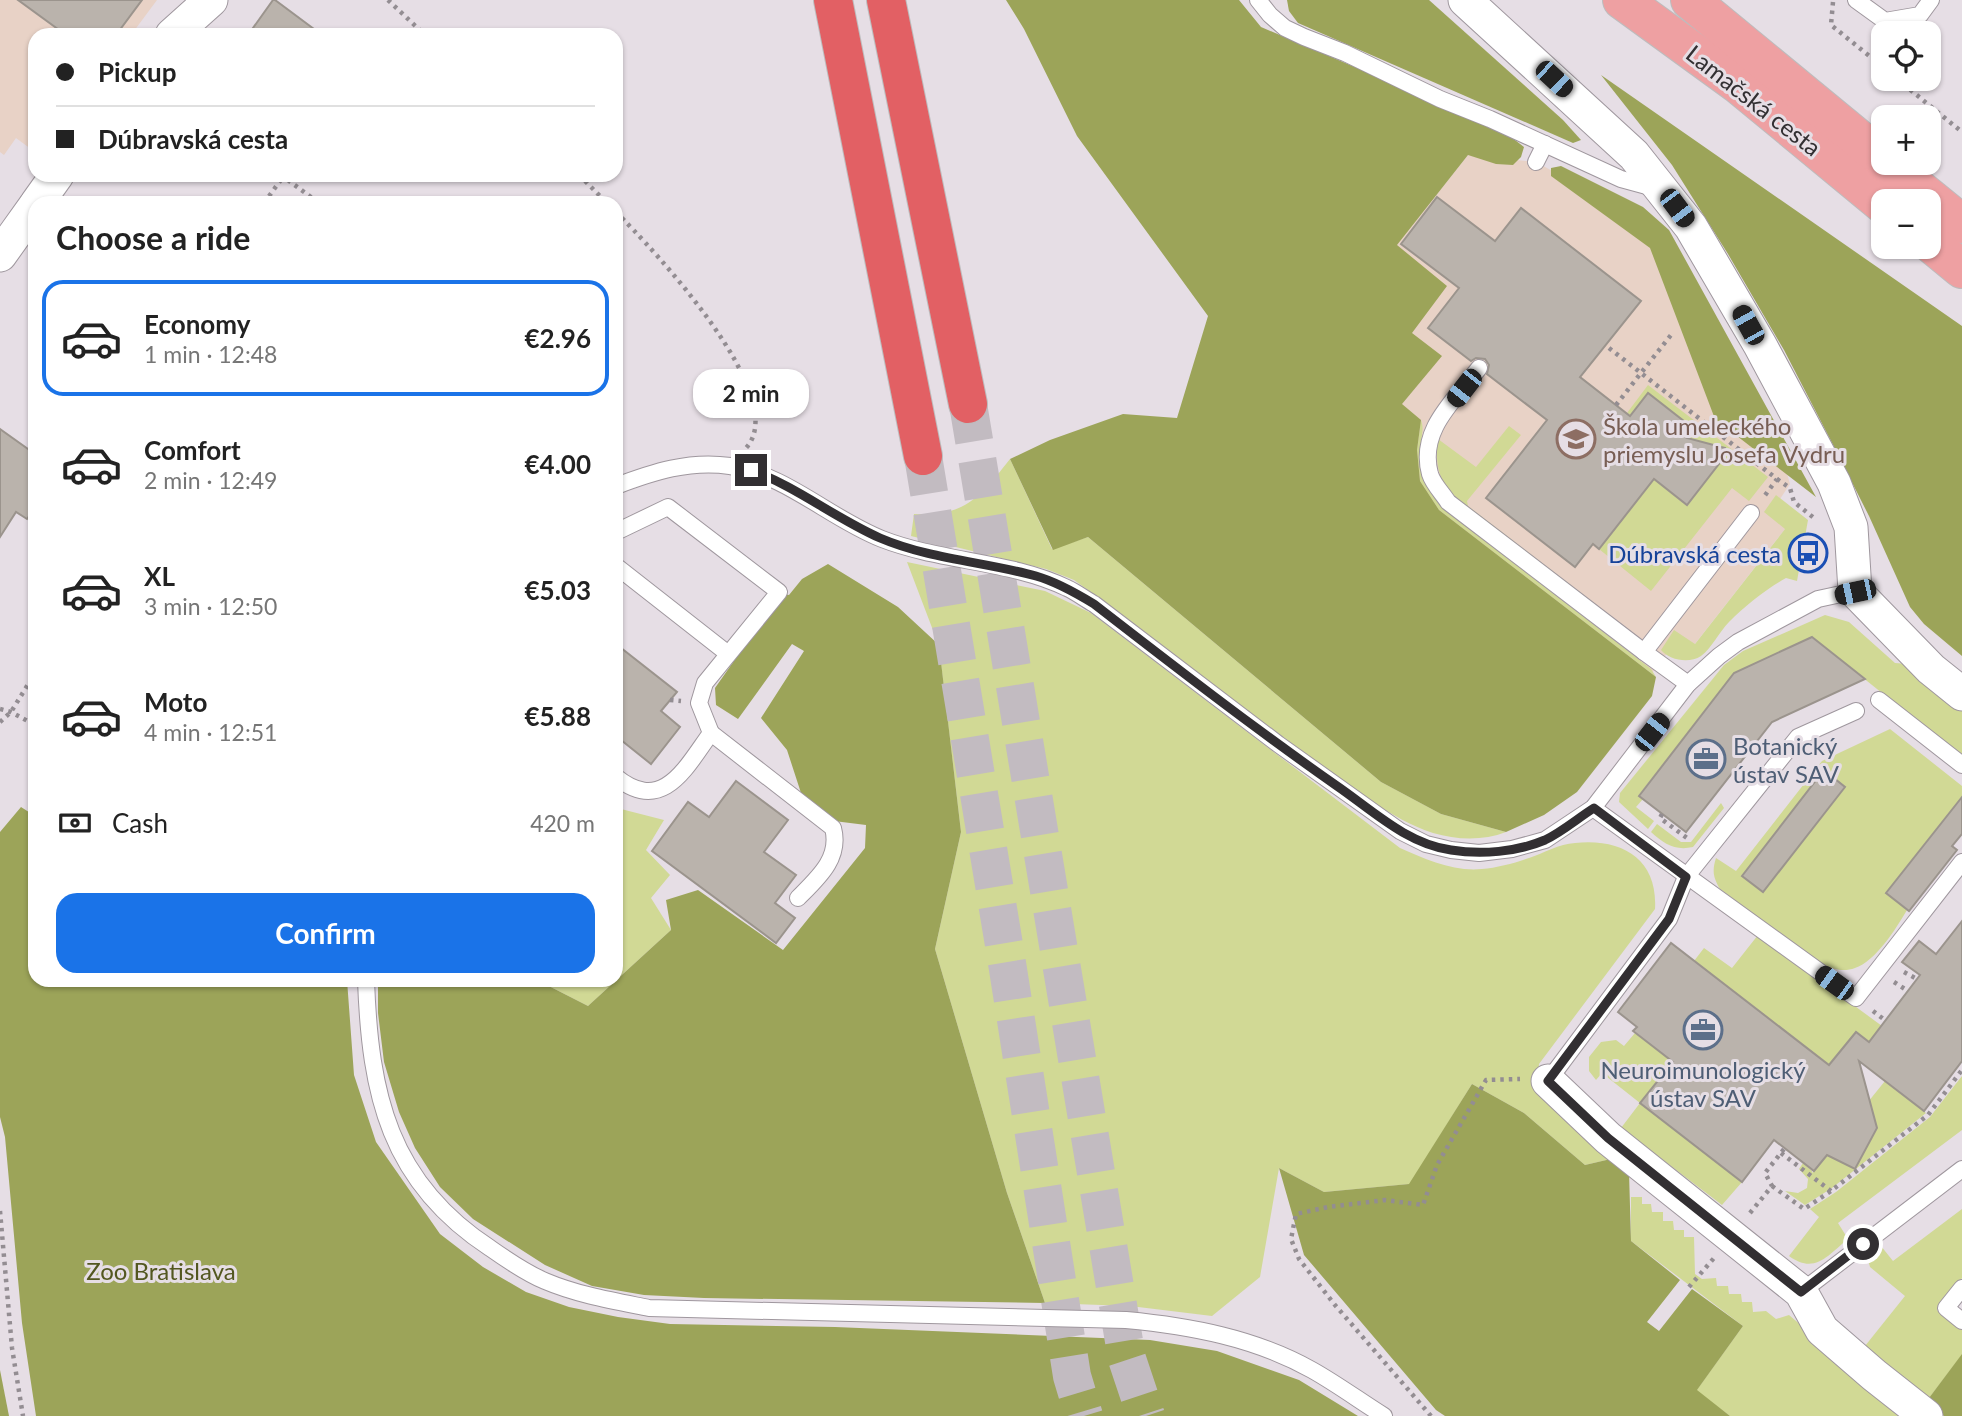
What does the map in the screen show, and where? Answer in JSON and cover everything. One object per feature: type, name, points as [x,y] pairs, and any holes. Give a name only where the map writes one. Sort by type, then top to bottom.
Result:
[{"type":"highway","points":[[833,0],[923,456]]},
{"type":"highway","points":[[886,0],[968,404]]},
{"type":"main road","name":"Lamačská cesta","points":[[1622,0],[1739,85],[1871,194]]},
{"type":"main road","name":"Lamačská cesta","points":[[1689,0],[1871,149]]},
{"type":"main road","points":[[1902,175],[1962,224]]},
{"type":"main road","points":[[1941,252],[1962,269]]},
{"type":"street","points":[[180,28],[211,0]]},
{"type":"street","points":[[1465,0],[1634,155],[1663,190],[1714,264],[1834,483],[1851,527],[1855,592],[1931,669],[1962,694]]},
{"type":"street","points":[[0,256],[28,216]]},
{"type":"street","points":[[1548,1081],[1608,1138],[1801,1292],[1822,1330],[1874,1376],[1926,1416]]},
{"type":"lane","points":[[1258,0],[1269,15],[1285,28],[1621,178],[1663,190]]},
{"type":"lane","points":[[1856,0],[1885,21],[1920,15],[1931,0]]},
{"type":"lane","points":[[1536,162],[1545,144]]},
{"type":"lane","points":[[1479,368],[1433,428],[1427,447],[1431,476],[1448,502],[1689,684]]},
{"type":"lane","points":[[623,483],[655,471],[683,465],[728,466],[751,470],[775,479],[879,538],[909,548],[1038,577],[1067,588],[1094,604],[1278,744],[1400,831],[1426,844],[1479,853],[1512,849],[1545,840],[1594,808],[1689,684],[1719,656],[1738,642],[1818,599],[1855,592]]},
{"type":"lane","points":[[623,529],[668,507],[779,592],[705,683],[699,703],[711,733],[833,828],[836,840],[827,869],[799,898]]},
{"type":"lane","points":[[1644,652],[1751,513]]},
{"type":"lane","points":[[623,571],[727,653]]},
{"type":"lane","points":[[1878,700],[1962,765]]},
{"type":"lane","points":[[1548,1081],[1669,919],[1686,877],[1798,737],[1856,711]]},
{"type":"lane","points":[[623,783],[631,789],[656,791],[678,778],[711,733]]},
{"type":"lane","points":[[1594,808],[1856,998],[1962,863]]},
{"type":"lane","points":[[366,987],[372,1065],[384,1113],[396,1145],[416,1180],[440,1210],[468,1234],[544,1281],[593,1297],[649,1308],[1126,1320],[1177,1325],[1233,1338],[1274,1352],[1311,1369],[1384,1416]]},
{"type":"lane","points":[[1801,1292],[1962,1170]]},
{"type":"lane","points":[[1962,1288],[1946,1308],[1962,1321]]},
{"type":"path","points":[[388,0],[418,28]]},
{"type":"path","points":[[1833,0],[1831,25],[1871,57]]},
{"type":"path","points":[[1912,91],[1962,132]]},
{"type":"path","points":[[290,182],[309,196]]},
{"type":"path","points":[[586,182],[600,196]]},
{"type":"path","points":[[623,220],[684,289],[725,342],[748,383],[755,431],[751,443],[728,466]]},
{"type":"path","points":[[1616,405],[1671,335]]},
{"type":"path","points":[[1609,348],[1790,488],[1794,502],[1814,518]]},
{"type":"path","points":[[1751,513],[1777,479]]},
{"type":"path","points":[[0,722],[11,712],[28,685]]},
{"type":"path","points":[[0,709],[28,721]]},
{"type":"path","points":[[1831,1191],[1783,1151],[1765,1173],[1772,1186],[1804,1209],[1831,1191],[1928,1115],[1962,1070]]},
{"type":"path","points":[[1431,1416],[1299,1259],[1291,1239],[1296,1214],[1385,1200],[1423,1205],[1437,1165],[1486,1080],[1508,1078]]},
{"type":"path","points":[[1731,1237],[1772,1186]]},
{"type":"path","points":[[0,1212],[12,1348],[23,1416]]},
{"type":"shaded area","points":[[0,0],[157,0],[136,28],[28,28],[28,147],[16,138],[4,155],[0,152]]},
{"type":"shaded area","name":"Škola umeleckého priemyslu Josefa Vydru","points":[[1468,155],[1536,162],[1627,212],[1658,234],[1786,470],[1790,484],[1780,499],[1785,529],[1694,645],[1681,635],[1652,673],[1430,552],[1389,363],[1380,266]]},
{"type":"green space","points":[[1006,0],[1239,0],[1261,27],[1502,130],[1524,147],[1521,157],[1513,165],[1496,164],[1468,155],[1397,245],[1447,286],[1412,333],[1442,356],[1402,404],[1421,420],[1417,450],[1420,481],[1439,510],[1656,677],[1652,696],[1577,792],[1544,815],[1506,832],[1441,814],[1381,782],[1088,537],[1053,550],[1010,459],[1050,440],[1123,414],[1177,418],[1208,316],[1077,136],[1024,29]]},
{"type":"green space","points":[[1287,0],[1429,0],[1563,120],[1581,140],[1573,143],[1298,23],[1289,11]]},
{"type":"green space","points":[[1601,75],[1962,326],[1962,656],[1924,624],[1910,607],[1869,516],[1784,350],[1672,165]]},
{"type":"green space","points":[[1561,166],[1643,207],[1669,230],[1816,497],[1715,419],[1650,248],[1551,176],[1551,168]]},
{"type":"green space","points":[[1648,385],[1768,477],[1749,501],[1732,488],[1651,591],[1599,549],[1654,479],[1687,506],[1724,454],[1720,447],[1675,453],[1694,429],[1648,393],[1630,415],[1627,413]]},
{"type":"green space","points":[[1421,420],[1422,469],[1432,493],[1444,508],[1651,669],[1656,677],[1439,510],[1420,481],[1417,450]]},
{"type":"green space","points":[[1509,426],[1521,435],[1467,501],[1468,506],[1641,639],[1638,641],[1449,494],[1438,468],[1438,439],[1476,467]]},
{"type":"green space","points":[[1010,459],[1052,549],[1088,537],[1381,782],[1441,814],[1506,832],[1479,838],[1451,837],[1433,833],[1402,820],[1285,739],[1074,580],[1046,569],[911,536],[914,514],[946,512],[970,502],[990,484]]},
{"type":"green space","points":[[1776,495],[1808,520],[1797,581],[1786,578],[1756,598],[1729,622],[1701,656],[1685,660],[1665,653],[1661,650],[1674,630],[1695,644],[1785,529],[1764,512]]},
{"type":"green space","points":[[907,562],[1045,591],[1091,613],[1400,848],[1419,856],[1450,867],[1471,869],[1506,865],[1575,843],[1608,844],[1634,855],[1650,877],[1655,909],[1539,1064],[1538,1086],[1615,1158],[1585,1165],[1524,1113],[1472,1084],[1410,1184],[1324,1192],[1279,1168],[1260,1277],[1212,1316],[1130,1306],[1045,1303],[1007,1193],[935,949],[961,832],[939,646]]},
{"type":"green space","points":[[828,564],[898,607],[939,645],[961,832],[935,949],[1007,1193],[1045,1303],[704,1298],[644,1295],[592,1286],[545,1265],[473,1219],[440,1187],[415,1148],[399,1112],[384,1062],[378,987],[551,987],[588,1006],[609,987],[623,987],[623,974],[671,930],[666,900],[698,890],[783,950],[865,848],[866,825],[834,821],[802,796],[787,750],[761,718],[804,651],[792,644],[738,719],[716,705],[715,688],[781,594],[789,595],[802,579]]},
{"type":"green space","points":[[1825,615],[1849,622],[1895,663],[1908,664],[1962,710],[1962,757],[1812,637],[1734,673],[1639,795],[1643,799],[1636,807],[1654,821],[1648,829],[1619,802],[1620,793],[1724,665],[1743,651]]},
{"type":"green space","points":[[1890,729],[1962,786],[1962,797],[1931,865],[1902,919],[1871,959],[1855,968],[1837,969],[1819,963],[1720,889],[1714,874],[1716,858],[1736,871],[1822,761]]},
{"type":"green space","points":[[1721,803],[1724,808],[1693,847],[1670,846],[1651,832],[1657,824],[1681,842],[1691,842]]},
{"type":"green space","name":"Zoo Bratislava","points":[[21,807],[28,812],[28,987],[348,987],[354,1075],[376,1142],[440,1234],[483,1267],[526,1292],[569,1307],[670,1324],[835,1327],[1150,1340],[1217,1351],[1299,1380],[1358,1416],[36,1416],[22,1323],[5,1137],[0,1117],[0,832]]},
{"type":"green space","points":[[623,810],[664,820],[646,850],[670,875],[651,898],[671,930],[623,974]]},
{"type":"green space","points":[[1758,935],[1882,1026],[1849,1069],[1859,1035],[1853,1035],[1829,1065],[1694,961],[1704,948],[1732,968]]},
{"type":"green space","points":[[551,987],[609,987],[588,1006]]},
{"type":"green space","points":[[1635,1033],[1673,1062],[1640,1103],[1602,1073],[1596,1080],[1589,1071],[1589,1057],[1601,1042],[1616,1040],[1624,1046]]},
{"type":"green space","points":[[1962,1076],[1962,1130],[1838,1223],[1848,1239],[1821,1261],[1806,1264],[1789,1256],[1819,1217],[1810,1209],[1836,1192],[1930,1117]]},
{"type":"green space","points":[[1885,1081],[1926,1113],[1832,1188],[1805,1205],[1785,1191],[1798,1193],[1807,1188],[1808,1179],[1799,1169],[1803,1163],[1812,1173],[1835,1144],[1855,1169],[1877,1128],[1847,1128]]},
{"type":"green space","points":[[1472,1084],[1524,1113],[1585,1165],[1615,1158],[1629,1172],[1631,1241],[1680,1280],[1647,1322],[1659,1331],[1692,1289],[1743,1326],[1697,1390],[1730,1416],[1445,1416],[1436,1410],[1304,1255],[1279,1168],[1324,1192],[1409,1184]]},
{"type":"green space","points":[[1640,1103],[1742,1182],[1722,1205],[1621,1128]]},
{"type":"green space","points":[[1631,1197],[1642,1197],[1642,1204],[1651,1204],[1652,1212],[1663,1212],[1663,1221],[1673,1221],[1674,1230],[1684,1230],[1684,1237],[1694,1237],[1695,1274],[1702,1279],[1716,1278],[1717,1286],[1728,1286],[1729,1294],[1741,1294],[1742,1302],[1752,1302],[1753,1312],[1766,1311],[1776,1319],[1789,1315],[1908,1416],[1730,1416],[1696,1391],[1743,1326],[1631,1241]]},
{"type":"green space","points":[[1962,1209],[1962,1278],[1937,1310],[1962,1330],[1962,1355],[1926,1402],[1861,1351],[1905,1296],[1870,1267],[1868,1260],[1871,1253],[1881,1246],[1893,1261]]},
{"type":"green space","points":[[1962,1354],[1962,1416],[1944,1416],[1926,1402]]},
{"type":"green space","points":[[0,1370],[9,1416],[0,1416]]},
{"type":"building","points":[[18,0],[142,0],[121,28],[56,28]]},
{"type":"building","points":[[275,0],[313,28],[253,28]]},
{"type":"building","points":[[1437,197],[1495,241],[1521,208],[1641,301],[1580,377],[1630,416],[1648,393],[1694,429],[1687,438],[1725,448],[1722,460],[1687,505],[1654,479],[1599,549],[1593,544],[1575,567],[1486,498],[1547,420],[1487,374],[1489,365],[1485,359],[1476,358],[1471,361],[1428,328],[1459,288],[1401,244]]},
{"type":"building","points":[[0,429],[28,449],[28,518],[16,512],[0,537]]},
{"type":"building","name":"Botanický ústav SAV","points":[[1812,637],[1865,679],[1772,722],[1686,832],[1639,796],[1734,673]]},
{"type":"building","points":[[623,650],[677,692],[661,711],[680,727],[651,764],[623,742]]},
{"type":"building","points":[[1824,770],[1845,787],[1763,892],[1742,876]]},
{"type":"building","points":[[736,781],[788,820],[764,852],[796,875],[775,903],[795,918],[776,943],[652,851],[688,802],[709,817]]},
{"type":"building","points":[[1962,797],[1962,834],[1952,846],[1957,850],[1909,911],[1886,893]]},
{"type":"building","points":[[1962,921],[1962,1061],[1924,1111],[1859,1061],[1877,1128],[1855,1169],[1827,1155],[1814,1171],[1774,1140],[1742,1182],[1640,1103],[1673,1062],[1633,1031],[1637,1027],[1618,1012],[1671,943],[1829,1065],[1856,1032],[1869,1042],[1920,975],[1902,962],[1919,941],[1936,954]]},
{"type":"tunnel","points":[[968,404],[1127,1359],[1146,1416]]},
{"type":"tunnel","points":[[923,456],[1072,1376],[1084,1416]]},
{"type":"place","name":"Škola umeleckého priemyslu Josefa Vydru","points":[[1576,439]]},
{"type":"place","name":"Dúbravská cesta","points":[[1808,553]]},
{"type":"place","name":"Botanický ústav SAV","points":[[1706,759]]},
{"type":"place","name":"Neuroimunologický ústav SAV","points":[[1703,1030]]},
{"type":"route","points":[[751,470],[775,479],[879,538],[909,548],[1038,577],[1067,588],[1094,604],[1278,744],[1400,831],[1426,844],[1479,853],[1512,849],[1545,840],[1594,808],[1686,877],[1669,919],[1548,1081],[1608,1138],[1801,1292],[1863,1244]]}]
